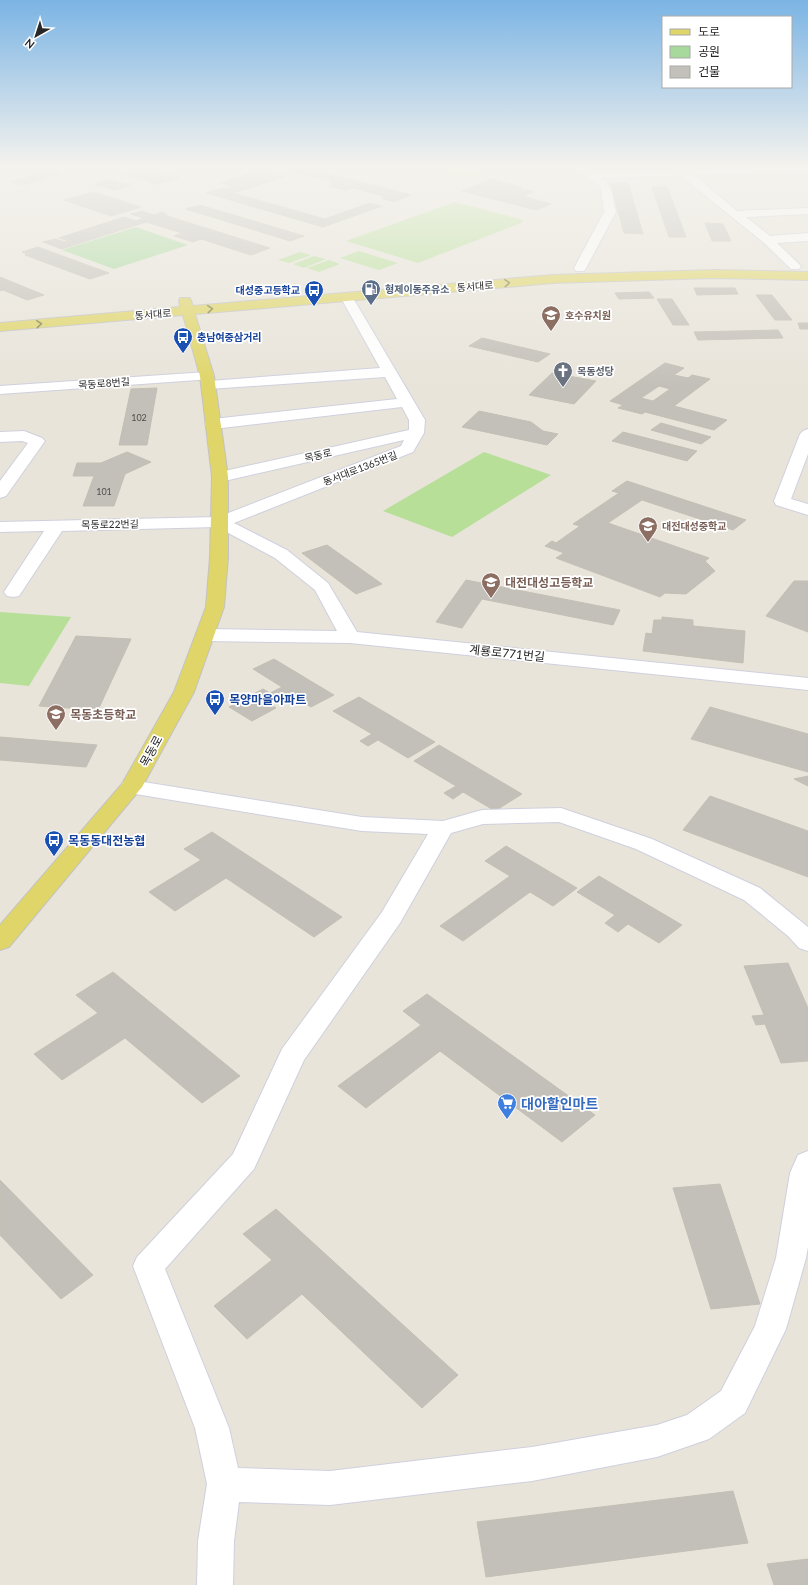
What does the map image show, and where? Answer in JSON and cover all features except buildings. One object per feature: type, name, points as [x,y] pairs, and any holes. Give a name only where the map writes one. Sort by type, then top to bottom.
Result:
[{"type":"main road","name":"동서대로","points":[[0,327],[437,278],[580,268],[688,265],[808,267]]},
{"type":"main road","name":"동서대로","points":[[0,316],[347,298],[593,277],[714,274],[808,276]]},
{"type":"main road","name":"목동로","points":[[0,941],[131,787],[184,692],[215,607],[220,557],[220,477],[208,380],[187,306]]},
{"type":"street","points":[[580,268],[596,239]]},
{"type":"street","points":[[768,240],[782,239]]},
{"type":"street","points":[[768,240],[795,266]]},
{"type":"street","points":[[347,298],[417,420],[416,433]]},
{"type":"street","points":[[208,380],[389,372]]},
{"type":"street","name":"목동로8번길","points":[[0,390],[208,380]]},
{"type":"street","points":[[213,424],[406,402]]},
{"type":"street","name":"목동로","points":[[220,477],[416,433]]},
{"type":"street","name":"동서대로1365번길","points":[[220,522],[407,450],[416,433]]},
{"type":"street","points":[[808,434],[782,501],[808,510]]},
{"type":"street","points":[[0,436],[24,436],[37,441],[0,493]]},
{"type":"street","points":[[220,522],[281,554],[322,587],[350,637]]},
{"type":"street","name":"목동로22번길","points":[[0,527],[220,522]]},
{"type":"street","points":[[13,592],[57,525]]},
{"type":"street","name":"계룡로771번길","points":[[206,635],[350,637],[808,684]]},
{"type":"street","points":[[131,787],[362,824],[443,828],[482,817],[561,815],[644,844],[752,894],[797,930],[808,942]]},
{"type":"street","points":[[215,1585],[216,1541],[224,1484],[212,1428],[148,1266],[244,1161],[292,1056],[391,917],[443,828]]},
{"type":"street","points":[[224,1484],[330,1488],[532,1464],[657,1441],[697,1428],[733,1402],[770,1329],[791,1258],[808,1163]]},
{"type":"green space","points":[[97,239],[171,239],[188,245],[114,269],[62,250]]},
{"type":"green space","points":[[352,239],[480,239],[418,263],[346,241]]},
{"type":"green space","points":[[359,251],[398,263],[379,270],[340,258]]},
{"type":"green space","points":[[300,252],[311,255],[289,263],[278,260]]},
{"type":"green space","points":[[314,256],[326,259],[304,268],[293,264]]},
{"type":"green space","points":[[329,260],[340,264],[319,272],[307,268]]},
{"type":"green space","points":[[484,452],[551,475],[452,537],[383,511]]},
{"type":"green space","points":[[0,612],[71,617],[29,686],[0,683]]},
{"type":"place","name":"형제이동주유소","points":[[371,306]]},
{"type":"place","name":"대성중고등학교","points":[[314,307]]},
{"type":"place","name":"호수유치원","points":[[551,332]]},
{"type":"place","name":"충남여중삼거리","points":[[183,354]]},
{"type":"place","name":"목동성당","points":[[563,388]]},
{"type":"place","name":"대전대성중학교","points":[[648,543]]},
{"type":"place","name":"대전대성고등학교","points":[[491,599]]},
{"type":"place","name":"목양마을아파트","points":[[215,716]]},
{"type":"place","name":"목동초등학교","points":[[56,731]]},
{"type":"place","name":"목동동대전농협","points":[[54,857]]},
{"type":"place","name":"대아할인마트","points":[[507,1120]]}]
